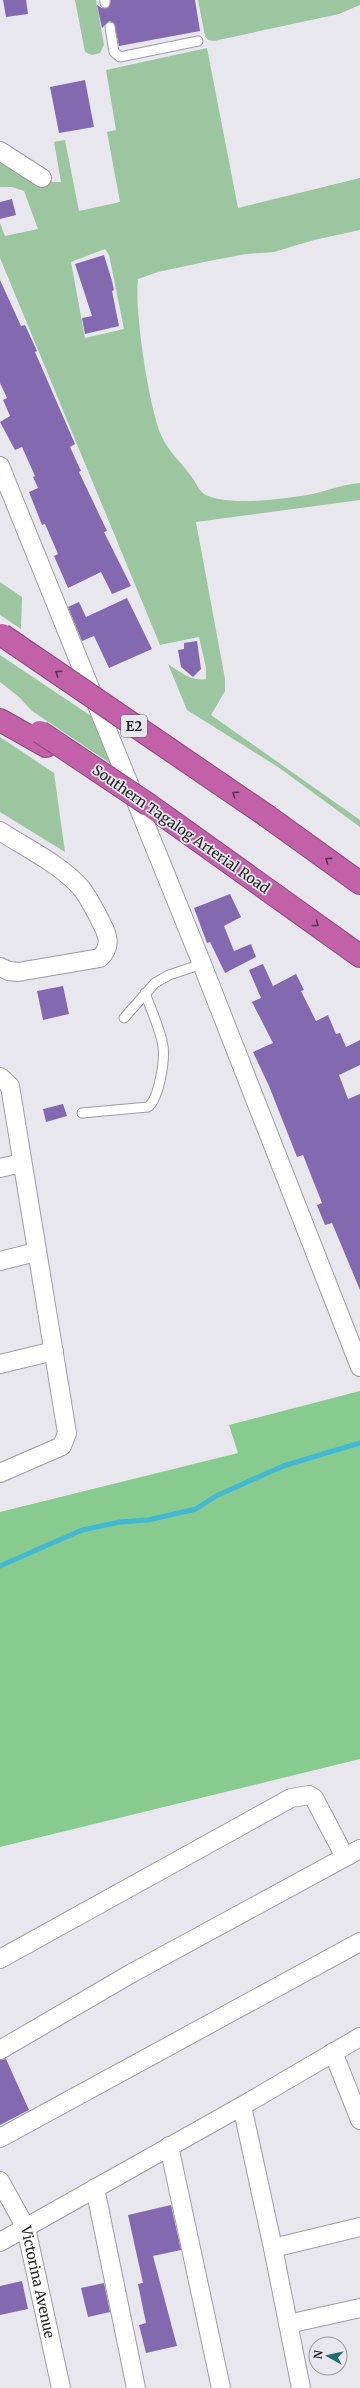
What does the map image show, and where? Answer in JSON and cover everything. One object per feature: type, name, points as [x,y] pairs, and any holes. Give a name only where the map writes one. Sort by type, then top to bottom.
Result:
[{"type":"highway","name":"E2","points":[[1,635],[267,816],[360,882]]},
{"type":"highway","name":"Southern Tagalog Arterial Road","points":[[0,704],[43,739],[149,805],[360,956]]},
{"type":"highway","points":[[0,720],[43,739]]},
{"type":"street","points":[[0,151],[42,178]]},
{"type":"street","points":[[0,466],[202,964],[360,1367]]},
{"type":"street","points":[[0,831],[57,868],[80,887],[91,902],[108,936],[108,945],[100,958],[18,972],[9,971],[0,967]]},
{"type":"street","points":[[0,1077],[10,1086],[36,1252],[67,1433],[62,1446],[0,1473]]},
{"type":"street","points":[[0,1168],[22,1163]]},
{"type":"street","points":[[0,1261],[36,1252]]},
{"type":"street","points":[[0,1364],[54,1351]]},
{"type":"street","points":[[0,1959],[291,1798],[309,1795],[314,1798],[353,1853],[132,1973],[0,2050]]},
{"type":"street","points":[[0,2138],[360,1942]]},
{"type":"street","points":[[0,2242],[242,2106],[360,2037]]},
{"type":"street","points":[[333,2052],[360,2120]]},
{"type":"street","points":[[242,2106],[273,2248],[301,2388]]},
{"type":"street","points":[[169,2146],[221,2388]]},
{"type":"street","name":"Victorina Avenue","points":[[0,2181],[26,2228],[61,2388]]},
{"type":"street","points":[[95,2188],[136,2388]]},
{"type":"street","points":[[273,2248],[360,2227]]},
{"type":"street","points":[[288,2324],[360,2308]]},
{"type":"lane","points":[[110,27],[114,52],[120,57],[198,41]]},
{"type":"lane","points":[[124,1018],[155,983],[169,975],[202,964]]},
{"type":"lane","points":[[82,1113],[148,1107],[154,1103],[158,1093],[163,1048],[145,993]]},
{"type":"green space","points":[[75,0],[96,0],[104,45],[100,53],[92,55],[85,52]]},
{"type":"green space","points":[[198,0],[360,0],[360,5],[339,14],[214,41],[208,40],[205,36]]},
{"type":"green space","points":[[207,48],[238,208],[360,178],[360,230],[314,240],[274,252],[246,254],[158,272],[138,279],[137,293],[140,335],[152,405],[157,423],[162,437],[168,447],[204,494],[219,499],[240,501],[263,500],[307,495],[360,483],[360,500],[196,522],[225,679],[225,691],[211,715],[360,820],[360,827],[278,767],[187,710],[168,664],[181,673],[195,679],[206,679],[206,668],[199,637],[160,645],[0,258],[0,223],[5,236],[38,229],[24,191],[12,187],[0,187],[0,158],[46,182],[61,182],[54,142],[65,140],[79,211],[120,202],[107,132],[116,130],[106,70]],"holes":[[[105,249],[109,255],[124,329],[85,338],[71,262]]]},
{"type":"green space","points":[[0,582],[22,597],[21,629],[0,615]]},
{"type":"green space","points":[[0,655],[100,722],[114,766],[32,711],[19,697],[0,682]]},
{"type":"green space","points":[[0,737],[54,773],[65,852],[0,812]]},
{"type":"green space","points":[[360,1391],[360,1759],[0,1847],[0,1512],[238,1453],[229,1425]]},
{"type":"building","points":[[3,0],[26,0],[28,14],[6,17]]},
{"type":"building","points":[[111,0],[195,0],[200,31],[119,46],[114,23],[109,21],[102,28],[97,5],[102,8],[108,8]]},
{"type":"building","points":[[85,80],[94,127],[59,133],[50,87]]},
{"type":"building","points":[[12,199],[16,215],[0,219],[0,202]]},
{"type":"building","points":[[104,255],[114,290],[112,291],[119,326],[85,334],[82,318],[92,316],[75,264]]},
{"type":"building","points":[[0,280],[21,326],[25,325],[37,351],[35,352],[75,444],[70,447],[81,471],[79,472],[107,531],[104,532],[131,586],[112,594],[101,572],[68,588],[54,556],[58,554],[45,524],[42,525],[29,492],[38,488],[33,477],[35,476],[22,447],[15,450],[0,422],[10,416],[3,400],[7,398],[0,383]]},
{"type":"building","points":[[127,598],[152,649],[109,668],[94,636],[82,641],[68,607],[79,602],[86,617]]},
{"type":"building","points":[[197,641],[201,669],[193,677],[181,667],[178,650],[184,649],[184,643]]},
{"type":"building","points":[[230,894],[241,917],[224,926],[234,951],[251,944],[256,957],[225,973],[210,942],[207,943],[194,908]]},
{"type":"building","points":[[263,964],[273,986],[296,974],[304,990],[301,991],[316,1021],[328,1015],[336,1034],[340,1033],[346,1047],[360,1040],[360,1065],[339,1075],[348,1099],[360,1094],[360,1290],[332,1223],[325,1225],[317,1205],[322,1203],[303,1155],[297,1157],[269,1086],[253,1052],[273,1043],[252,1002],[261,998],[249,970]]},
{"type":"building","points":[[63,986],[69,1014],[43,1020],[37,991]]},
{"type":"building","points":[[63,1104],[67,1116],[46,1122],[43,1109]]},
{"type":"building","points":[[6,2059],[29,2110],[0,2125],[0,2060]]},
{"type":"building","points":[[171,2205],[181,2250],[153,2256],[177,2346],[146,2353],[139,2325],[146,2323],[138,2284],[143,2283],[128,2215]]},
{"type":"building","points":[[22,2281],[28,2309],[0,2315],[0,2286]]},
{"type":"building","points":[[104,2283],[110,2312],[88,2317],[81,2288]]},
{"type":"waterway","points":[[0,1566],[82,1530],[120,1522],[148,1520],[196,1509],[216,1496],[283,1466],[360,1443]]}]
